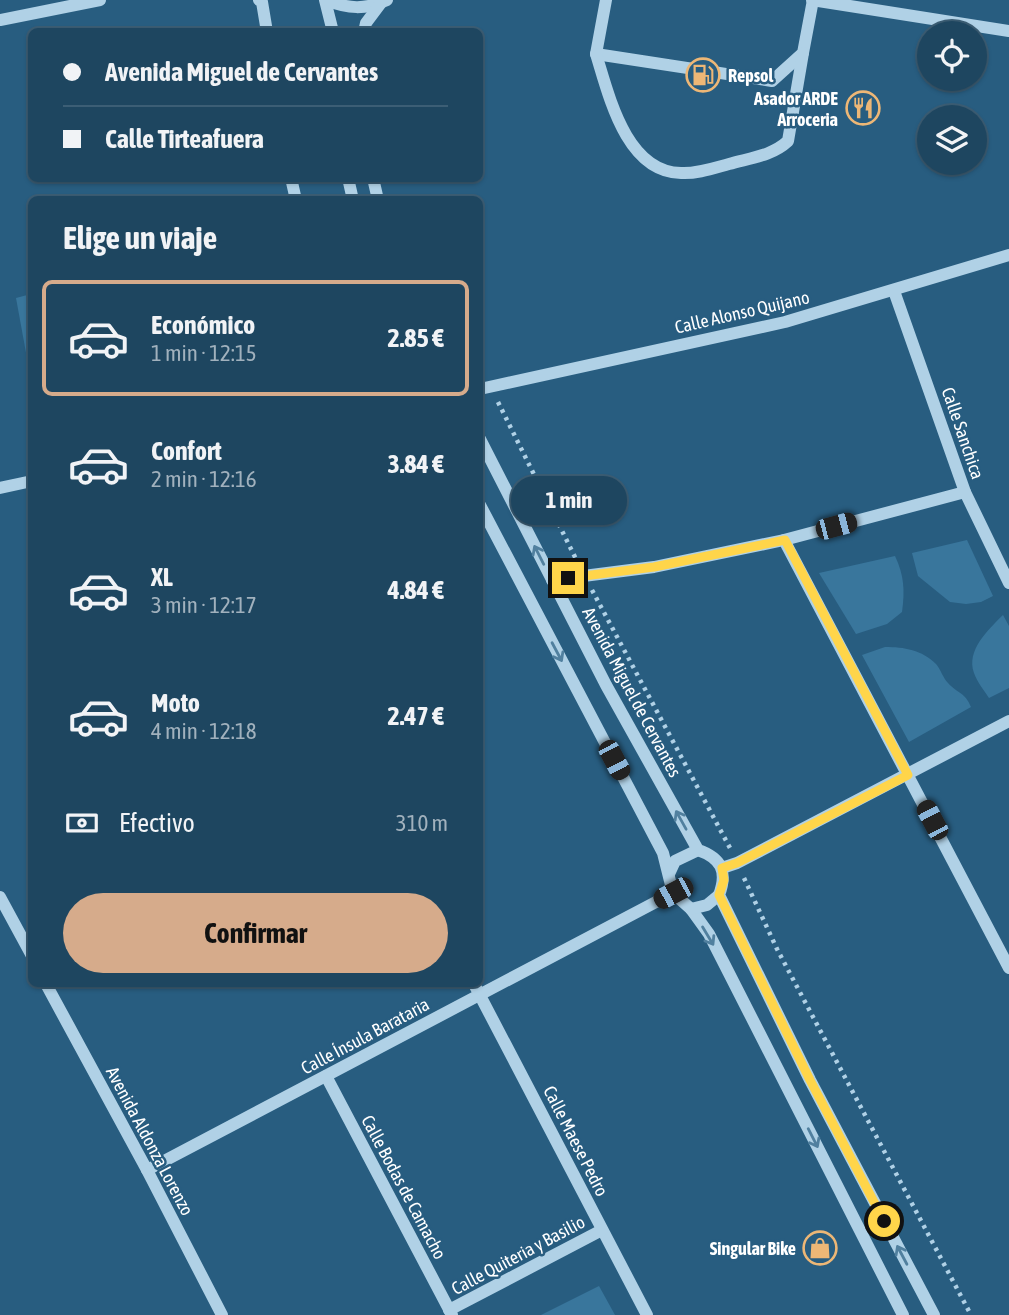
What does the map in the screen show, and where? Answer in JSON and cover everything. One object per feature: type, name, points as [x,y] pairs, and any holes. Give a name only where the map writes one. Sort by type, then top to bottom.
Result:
[{"type":"street","points":[[0,20],[100,0]]},
{"type":"street","points":[[259,0],[262,2],[266,28]]},
{"type":"street","points":[[326,0],[340,6],[356,8],[384,1]]},
{"type":"street","points":[[326,0],[332,28]]},
{"type":"street","points":[[606,0],[596,54],[624,133],[639,153],[657,166],[680,173],[705,170],[777,151],[788,141],[813,0],[1009,31]]},
{"type":"street","points":[[365,28],[366,23],[384,1]]},
{"type":"street","points":[[596,54],[772,81],[803,53]]},
{"type":"street","name":"Calle Alonso Quijano","points":[[483,388],[785,322],[1009,255]]},
{"type":"street","name":"Calle Sanchica","points":[[894,291],[965,492],[1009,583]]},
{"type":"street","name":"Avenida Miguel de Cervantes","points":[[483,445],[606,685],[698,850],[711,855],[722,868]]},
{"type":"street","points":[[0,488],[28,482]]},
{"type":"street","points":[[552,580],[654,567],[785,540],[965,492]]},
{"type":"street","points":[[483,511],[663,853],[673,893],[691,909],[709,934],[903,1315]]},
{"type":"street","points":[[785,540],[1007,959]]},
{"type":"street","points":[[691,909],[707,905],[719,895],[724,880],[722,868],[737,863],[1009,721]]},
{"type":"street","points":[[669,874],[675,861],[698,850]]},
{"type":"street","name":"Calle Ínsula Barataria","points":[[483,986],[673,893]]},
{"type":"street","points":[[719,895],[810,1080],[934,1315]]},
{"type":"street","points":[[0,897],[28,949]]},
{"type":"street","name":"Avenida Aldonza Lorenzo","points":[[51,987],[222,1315]]},
{"type":"street","name":"Calle Ínsula Barataria","points":[[147,1170],[326,1076],[477,989]]},
{"type":"street","name":"Calle Maese Pedro","points":[[477,989],[646,1315]]},
{"type":"street","name":"Calle Bodas de Camacho","points":[[326,1076],[450,1313]]},
{"type":"street","name":"Calle Quiteria y Basilio","points":[[450,1313],[602,1230]]},
{"type":"shaded area","points":[[28,295],[28,364],[16,298]]},
{"type":"shaded area","points":[[967,540],[993,596],[981,602],[950,602],[918,576],[912,553]]},
{"type":"shaded area","points":[[895,556],[903,583],[902,612],[887,624],[856,634],[819,573]]},
{"type":"shaded area","points":[[1003,615],[1009,626],[1009,688],[989,698],[974,673],[973,656],[980,641]]},
{"type":"shaded area","points":[[885,647],[912,650],[931,659],[946,681],[964,696],[971,707],[909,742],[862,655]]},
{"type":"shaded area","points":[[599,1286],[615,1315],[541,1315]]},
{"type":"place","name":"Repsol","points":[[703,75]]},
{"type":"place","name":"Asador ARDE Arroceria","points":[[863,108]]},
{"type":"place","name":"Singular Bike","points":[[820,1248]]},
{"type":"route","points":[[568,578],[654,567],[785,540],[908,775],[737,863],[722,868],[724,880],[719,895],[810,1080],[884,1221]]}]
